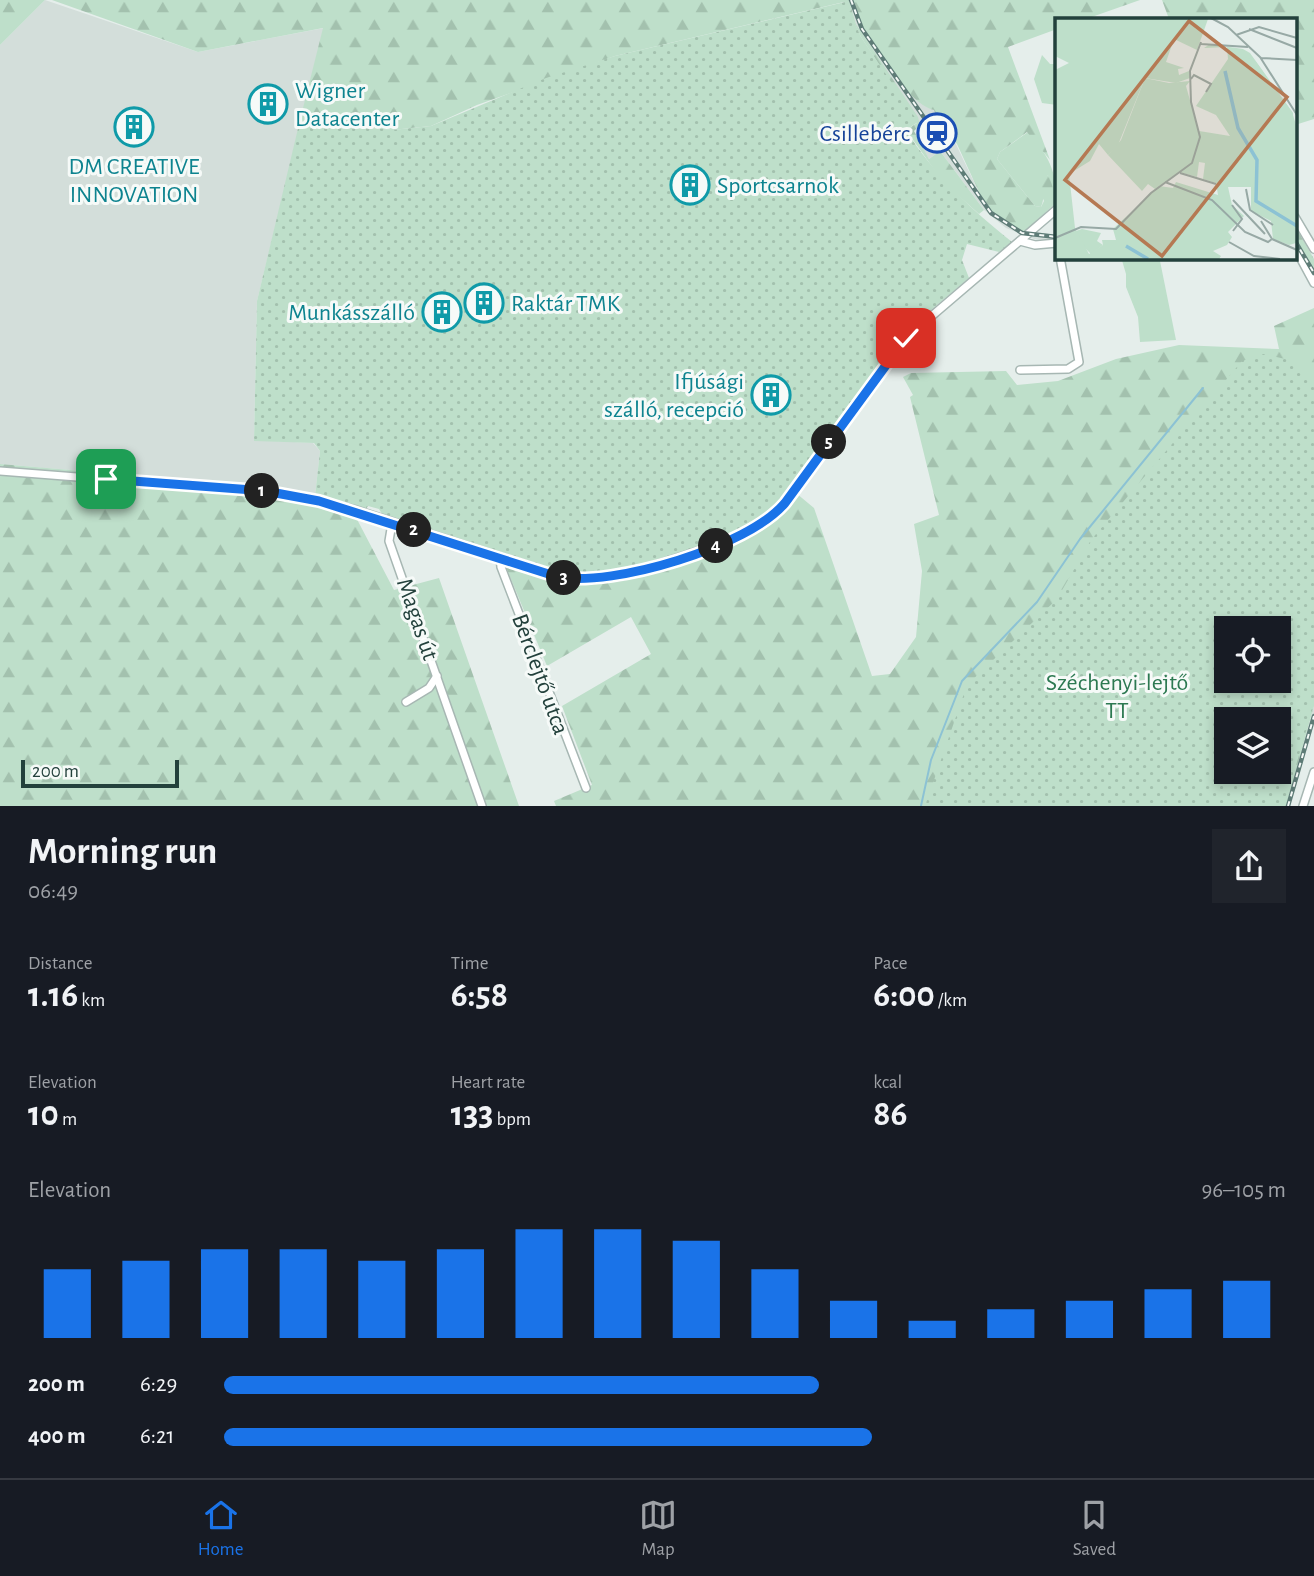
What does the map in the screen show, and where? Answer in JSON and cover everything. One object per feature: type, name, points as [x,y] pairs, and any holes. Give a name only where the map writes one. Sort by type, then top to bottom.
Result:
[{"type":"street","points":[[0,471],[281,493],[346,508],[558,577],[598,580],[622,576],[714,546],[754,529],[785,503],[906,338],[1055,211]]},
{"type":"street","points":[[1296,219],[1314,249]]},
{"type":"street","points":[[1020,241],[1035,245],[1055,243]]},
{"type":"street","points":[[1296,250],[1314,283]]},
{"type":"street","points":[[1020,370],[1068,369],[1079,362],[1060,259]]},
{"type":"street","name":"Magas út","points":[[393,523],[389,541],[482,806]]},
{"type":"street","name":"Bérclejtő utca","points":[[500,558],[501,568],[586,788]]},
{"type":"street","name":"Magas út","points":[[406,702],[431,685],[438,676]]},
{"type":"street","name":"Magas út","points":[[431,685],[442,688]]},
{"type":"street","points":[[1303,806],[1314,772]]},
{"type":"shaded area","points":[[45,0],[198,52],[324,28],[257,301],[254,440],[313,443],[320,451],[315,496],[282,488],[0,464],[0,45]]},
{"type":"shaded area","points":[[849,0],[853,0],[856,13],[938,114],[945,131],[952,136],[984,203],[993,214],[1019,230],[1055,235],[1055,239],[1034,239],[1006,228],[984,210],[940,151],[929,159],[915,136],[919,123],[856,24]]},
{"type":"shaded area","points":[[1314,706],[1314,723],[1290,806],[1286,806]]},
{"type":"green space","points":[[0,0],[45,0],[0,45]]},
{"type":"green space","points":[[52,0],[849,0],[856,24],[918,117],[920,125],[914,131],[929,159],[940,151],[984,210],[979,214],[943,182],[906,130],[917,123],[861,37],[844,2],[615,56],[477,105],[431,126],[392,130],[300,120],[323,28],[198,52]]},
{"type":"green space","points":[[853,0],[1140,0],[1089,18],[1055,18],[1055,30],[1008,47],[1050,160],[1027,132],[1000,152],[997,159],[1035,206],[1041,207],[1044,201],[1036,182],[1049,175],[1055,195],[1055,204],[1024,232],[1003,222],[984,203],[957,144],[938,122],[934,110],[923,105],[897,80],[873,46]]},
{"type":"green space","points":[[1162,0],[1314,0],[1314,119],[1296,125],[1296,18],[1169,18]]},
{"type":"green space","points":[[845,2],[861,37],[918,122],[906,130],[917,146],[954,190],[1012,242],[999,252],[967,244],[962,260],[969,278],[899,337],[781,500],[763,516],[739,530],[679,555],[616,570],[564,574],[382,514],[379,509],[368,506],[366,509],[315,496],[320,451],[314,443],[254,441],[257,301],[300,120],[392,130],[431,126],[546,78],[615,56]]},
{"type":"green space","points":[[1042,55],[1050,64],[1055,64],[1055,105],[1042,103],[1034,79]]},
{"type":"green space","points":[[1028,132],[1046,156],[1053,172],[1055,196],[1048,175],[1041,207],[1035,206],[997,159],[1000,152]]},
{"type":"green space","points":[[1296,228],[1314,259],[1314,270],[1296,239]]},
{"type":"green space","points":[[1122,259],[1160,261],[1176,340],[1140,342],[1138,317],[1126,287]]},
{"type":"green space","points":[[1314,308],[1314,706],[1286,806],[1261,806],[1273,784],[1291,784],[1291,707],[1281,707],[1282,693],[1291,693],[1291,616],[1214,616],[1214,693],[1227,693],[1227,707],[1214,707],[1214,777],[1137,806],[556,806],[554,801],[592,785],[562,706],[651,654],[631,617],[547,666],[501,555],[564,574],[595,576],[728,537],[762,517],[790,488],[814,508],[872,676],[890,674],[916,637],[922,571],[914,524],[939,515],[910,397],[913,395],[903,377],[911,373],[1006,371],[1017,385],[1058,381],[1116,359],[1179,345],[1279,349],[1274,326]]},
{"type":"green space","name":"Széchenyi-lejtő TT","points":[[1263,354],[1294,361],[1314,385],[1314,704],[1291,782],[1291,707],[1214,707],[1214,784],[1290,784],[1284,806],[925,806],[967,685],[1057,599],[1091,540],[1242,361]]},
{"type":"green space","points":[[0,464],[282,488],[349,504],[394,590],[439,578],[519,806],[0,806]]},
{"type":"waterway","points":[[921,806],[931,760],[962,681],[1037,602],[1080,539],[1203,388]]},
{"type":"railway","points":[[851,0],[862,29],[991,213],[1022,233],[1055,237]]},
{"type":"railway","points":[[1296,243],[1314,273]]},
{"type":"railway","points":[[1288,806],[1314,716]]},
{"type":"place","name":"Wigner Datacenter","points":[[268,104]]},
{"type":"place","name":"DM CREATIVE INNOVATION","points":[[134,127]]},
{"type":"place","name":"Csillebérc","points":[[937,133]]},
{"type":"place","name":"Sportcsarnok","points":[[690,185]]},
{"type":"place","name":"Raktár TMK","points":[[484,303]]},
{"type":"place","name":"Munkásszálló","points":[[442,312]]},
{"type":"place","name":"Ifjúsági szálló, recepció","points":[[771,395]]},
{"type":"route","points":[[106,479],[281,493],[356,510],[558,577],[572,580],[612,578],[729,541],[767,521],[785,503],[906,338]]}]
